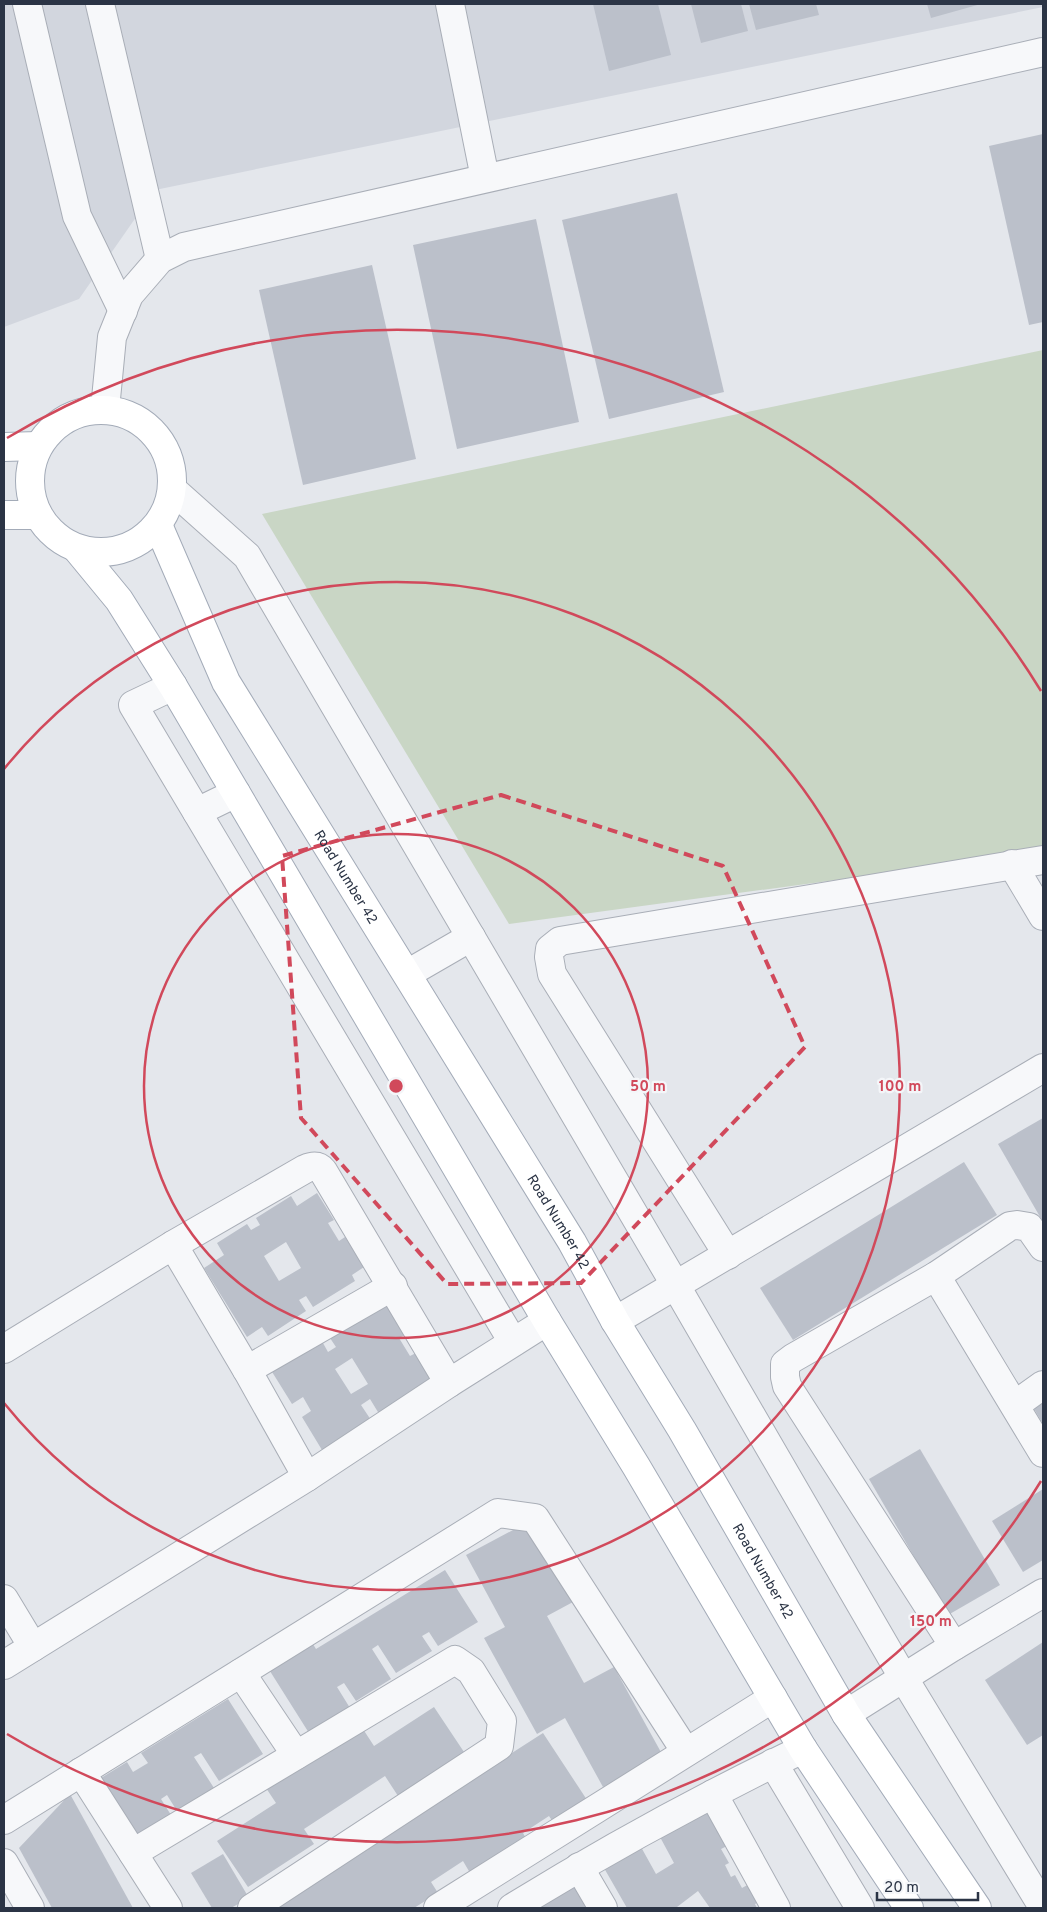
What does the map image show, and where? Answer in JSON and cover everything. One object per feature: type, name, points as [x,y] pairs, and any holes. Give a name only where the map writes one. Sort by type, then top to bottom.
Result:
[{"type":"main road","points":[[105,410],[136,419],[157,435],[170,462],[172,490],[164,516],[149,535],[120,550],[96,553],[66,544],[46,528],[32,500],[31,467],[38,446],[57,425],[82,412],[105,410]]},
{"type":"main road","points":[[4,447],[38,446]]},
{"type":"main road","points":[[4,515],[38,515]]},
{"type":"main road","name":"Road Number 42","points":[[158,525],[226,682],[572,1242],[615,1321],[682,1430],[846,1714],[977,1908]]},
{"type":"main road","points":[[78,549],[119,600],[173,686],[547,1320],[636,1466],[803,1749],[909,1908]]},
{"type":"street","points":[[27,4],[77,216],[123,311]]},
{"type":"street","points":[[100,4],[160,259]]},
{"type":"street","points":[[450,4],[485,178]]},
{"type":"street","points":[[105,410],[112,337],[129,295],[160,259],[184,247],[1043,52]]},
{"type":"street","points":[[172,490],[247,556],[676,1286],[903,1678],[1043,1906]]},
{"type":"street","points":[[173,686],[133,705],[513,1342]]},
{"type":"street","points":[[197,812],[236,793]]},
{"type":"street","points":[[728,1255],[552,974],[549,957],[550,949],[560,941],[1043,860]]},
{"type":"street","points":[[1012,864],[1043,916]]},
{"type":"street","points":[[407,974],[471,937]]},
{"type":"street","points":[[615,1321],[1043,1068]]},
{"type":"street","points":[[4,1349],[174,1245],[309,1167],[320,1167],[450,1383]]},
{"type":"street","points":[[954,1646],[788,1386],[785,1377],[785,1364],[936,1276],[1010,1226],[1029,1227],[1043,1247]]},
{"type":"street","points":[[174,1245],[307,1477]]},
{"type":"street","points":[[936,1276],[1043,1452]]},
{"type":"street","points":[[247,1370],[393,1286]]},
{"type":"street","points":[[4,1665],[307,1477],[547,1320]]},
{"type":"street","points":[[1015,1405],[1043,1385]]},
{"type":"street","points":[[4,1820],[498,1513],[535,1518],[686,1752]]},
{"type":"street","points":[[846,1714],[1043,1593]]},
{"type":"street","points":[[4,1599],[33,1647]]},
{"type":"street","points":[[133,1853],[455,1660],[471,1671],[502,1722],[499,1746],[252,1908]]},
{"type":"street","points":[[241,1672],[296,1755]]},
{"type":"street","points":[[438,1908],[773,1698]]},
{"type":"street","points":[[512,1908],[579,1867],[713,1794],[803,1749]]},
{"type":"street","points":[[773,1764],[860,1908]]},
{"type":"street","points":[[81,1772],[168,1908]]},
{"type":"street","points":[[713,1794],[776,1908]]},
{"type":"street","points":[[4,1864],[30,1908]]},
{"type":"street","points":[[579,1867],[604,1908]]},
{"type":"highlighted area","points":[[501,795],[723,866],[805,1047],[581,1283],[447,1284],[301,1118],[282,856]]},
{"type":"shaded area","points":[[4,4],[1043,4],[1043,7],[155,190],[79,299],[4,327]]},
{"type":"green space","points":[[1043,350],[1043,852],[509,924],[262,514]]},
{"type":"building","points":[[593,4],[658,4],[671,55],[609,71]]},
{"type":"building","points":[[691,4],[741,4],[748,31],[701,43]]},
{"type":"building","points":[[749,4],[816,4],[819,15],[756,30]]},
{"type":"building","points":[[927,4],[981,4],[931,18]]},
{"type":"building","points":[[1043,134],[1043,322],[1029,325],[989,146]]},
{"type":"building","points":[[677,193],[724,392],[609,419],[562,220]]},
{"type":"building","points":[[536,219],[579,422],[457,449],[413,245]]},
{"type":"building","points":[[372,265],[416,459],[303,485],[259,290]]},
{"type":"building","points":[[1043,1118],[1043,1222],[998,1144]]},
{"type":"building","points":[[964,1162],[997,1215],[793,1340],[760,1288]]},
{"type":"building","points":[[317,1193],[334,1220],[328,1223],[339,1241],[345,1237],[364,1267],[352,1275],[355,1281],[313,1307],[306,1296],[299,1300],[306,1311],[268,1336],[262,1327],[247,1337],[204,1268],[224,1255],[217,1243],[247,1224],[251,1230],[260,1225],[256,1218],[291,1196],[297,1206]],"holes":[[[286,1242],[301,1268],[279,1281],[264,1256]]]},
{"type":"building","points":[[384,1296],[407,1334],[399,1338],[410,1356],[418,1352],[436,1381],[381,1417],[370,1399],[361,1405],[371,1420],[322,1450],[302,1417],[311,1411],[303,1397],[292,1404],[269,1367],[319,1336],[328,1352],[336,1347],[326,1332]],"holes":[[[352,1358],[368,1384],[351,1394],[335,1369]]]},
{"type":"building","points":[[1043,1401],[1043,1424],[1033,1407]]},
{"type":"building","points":[[920,1449],[1000,1585],[948,1615],[869,1479]]},
{"type":"building","points":[[1043,1489],[1043,1560],[1023,1572],[992,1521]]},
{"type":"building","points":[[528,1522],[573,1602],[547,1616],[584,1683],[614,1667],[662,1754],[603,1787],[565,1718],[537,1734],[484,1638],[505,1627],[466,1555]]},
{"type":"building","points":[[445,1570],[478,1622],[438,1646],[429,1632],[422,1636],[432,1651],[396,1673],[378,1645],[372,1649],[391,1679],[356,1701],[344,1683],[337,1687],[350,1708],[309,1733],[268,1668],[311,1641],[316,1649]]},
{"type":"building","points":[[1043,1642],[1043,1735],[1027,1745],[985,1680]]},
{"type":"building","points":[[228,1699],[263,1754],[219,1781],[201,1753],[194,1757],[214,1788],[177,1811],[167,1795],[161,1799],[171,1815],[138,1836],[101,1778],[127,1762],[133,1772],[148,1763],[141,1753]]},
{"type":"building","points":[[434,1707],[464,1752],[398,1796],[385,1776],[304,1829],[314,1844],[248,1887],[217,1841],[276,1803],[266,1788],[361,1726],[374,1746]]},
{"type":"building","points":[[543,1733],[591,1806],[557,1828],[549,1816],[523,1833],[528,1842],[473,1878],[463,1861],[431,1882],[438,1893],[414,1908],[270,1908]]},
{"type":"building","points":[[70,1794],[133,1908],[52,1908],[19,1848]]},
{"type":"building","points":[[707,1811],[727,1846],[721,1849],[729,1863],[725,1865],[731,1877],[735,1875],[742,1888],[751,1883],[761,1901],[755,1904],[757,1908],[710,1908],[698,1891],[678,1908],[627,1908],[604,1868],[641,1847],[656,1874],[674,1863],[660,1837]]},
{"type":"building","points":[[223,1854],[249,1898],[231,1908],[212,1908],[191,1873]]},
{"type":"building","points":[[574,1883],[589,1908],[532,1908]]}]
